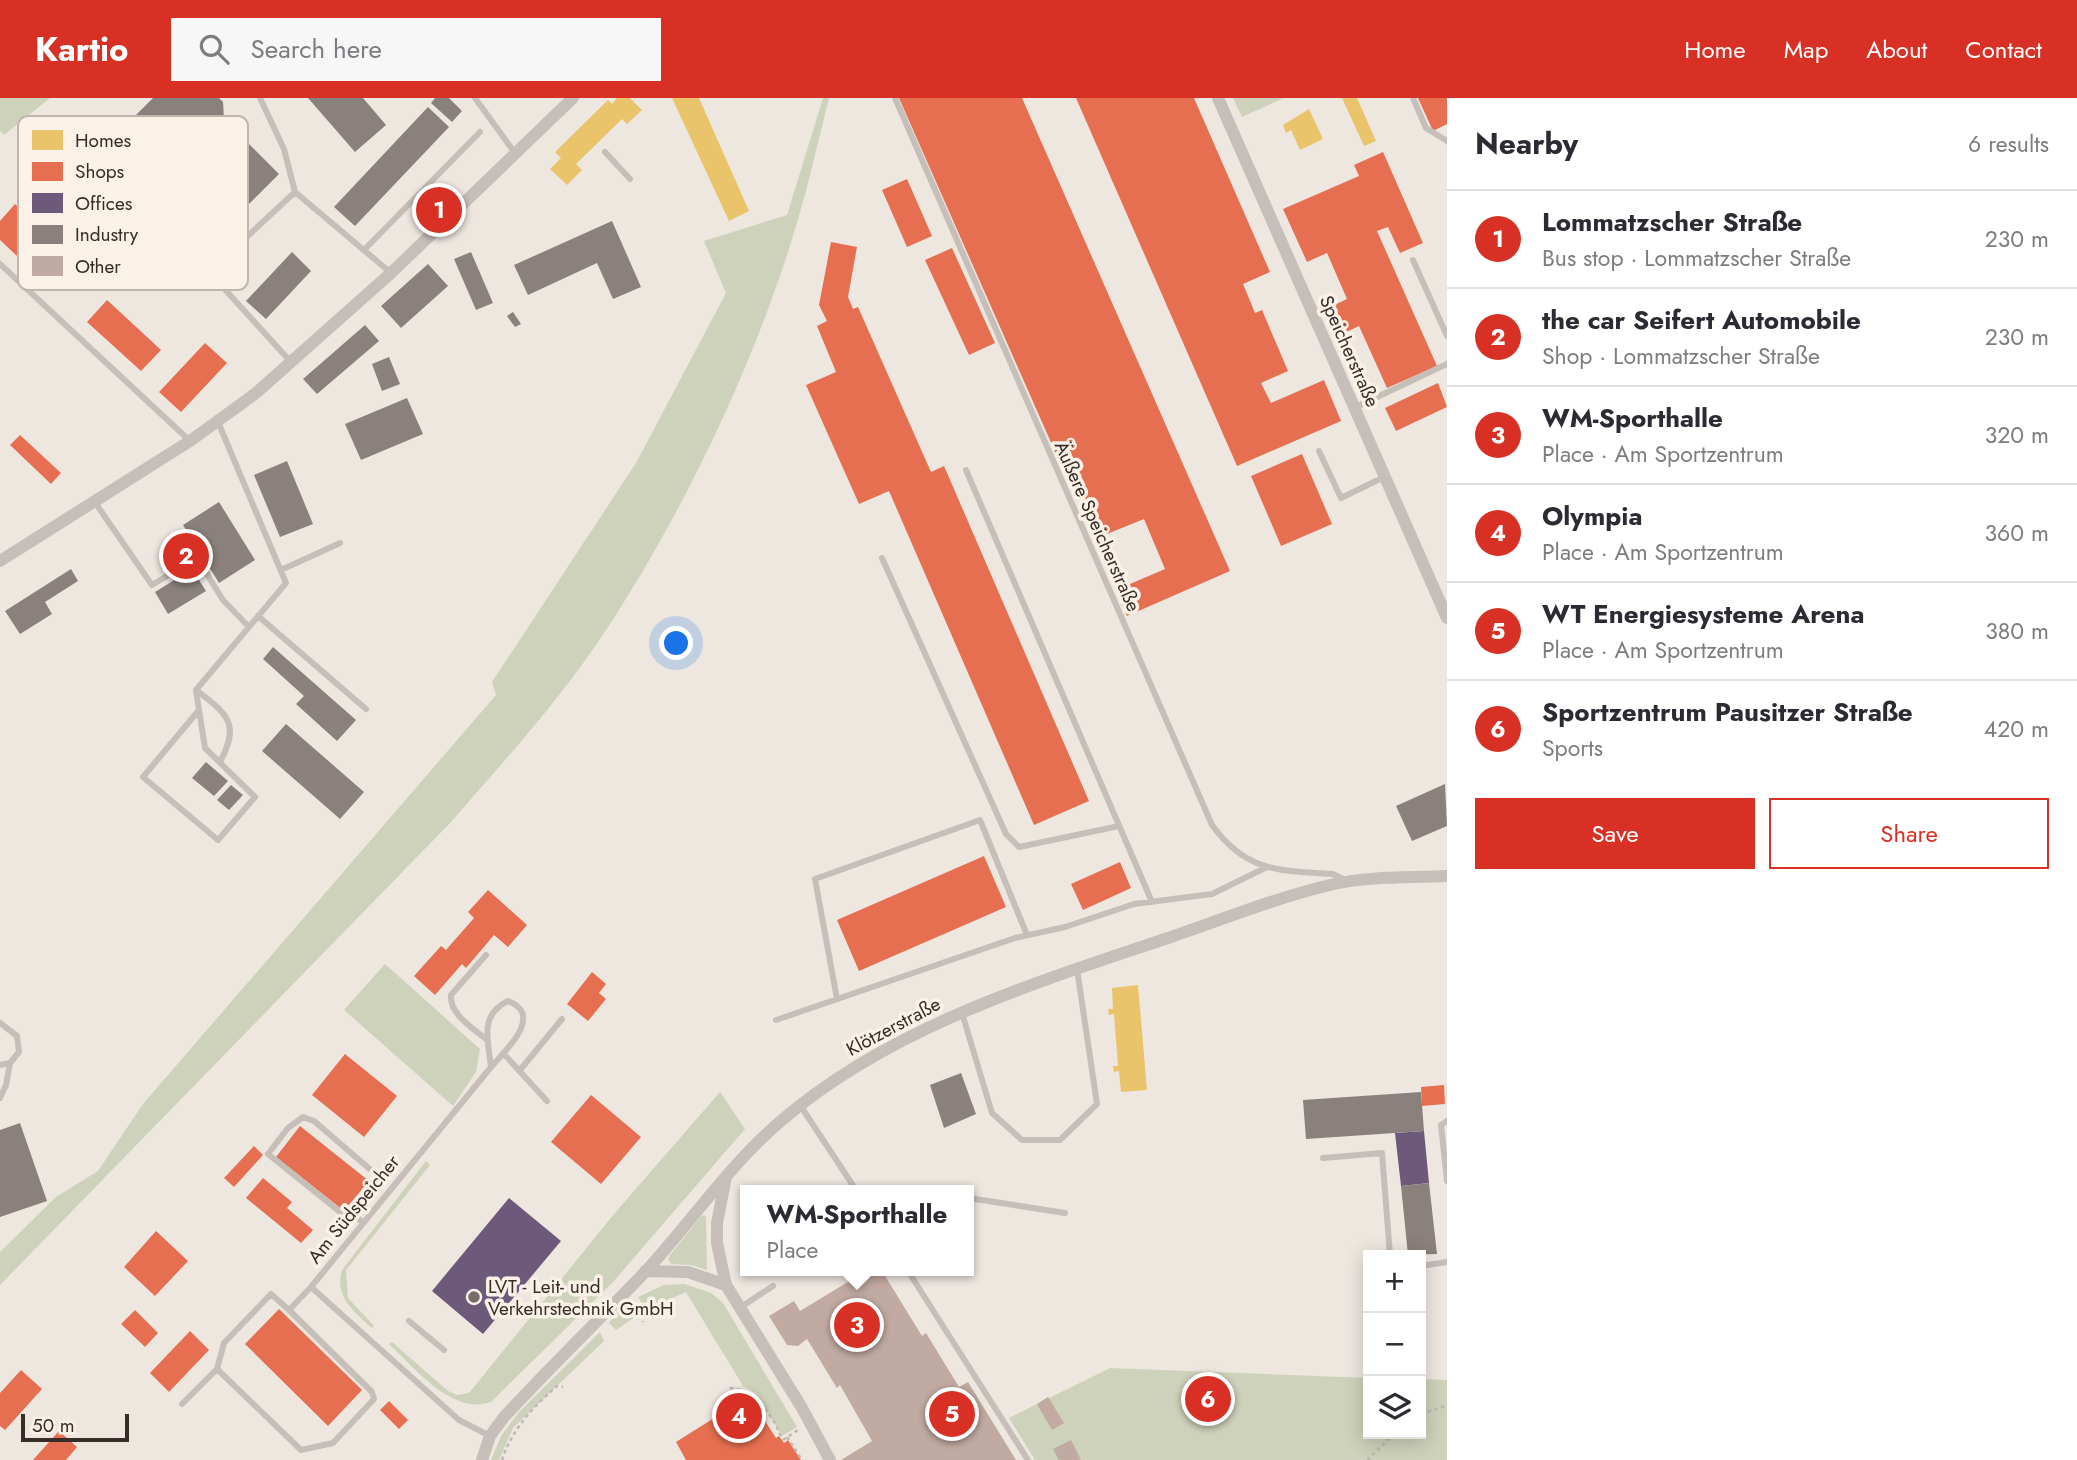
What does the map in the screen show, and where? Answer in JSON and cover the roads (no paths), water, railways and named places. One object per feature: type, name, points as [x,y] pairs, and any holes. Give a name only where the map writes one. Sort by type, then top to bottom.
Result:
[{"type":"street","points":[[0,561],[190,441],[292,363],[391,273],[573,98]]},
{"type":"street","name":"Speicherstraße","points":[[1218,98],[1447,618]]},
{"type":"street","name":"Klötzerstraße","points":[[482,1460],[490,1436],[504,1416],[645,1271],[754,1145],[800,1105],[892,1045],[962,1013],[1077,969],[1301,893],[1348,882],[1447,876]]},
{"type":"street","points":[[727,1174],[717,1223],[717,1243],[726,1285],[802,1408],[830,1460]]},
{"type":"street","points":[[645,1271],[688,1272],[726,1285]]},
{"type":"lane","points":[[260,98],[284,149],[295,192],[391,273]]},
{"type":"lane","points":[[475,98],[517,154]]},
{"type":"lane","name":"Äußere Speicherstraße","points":[[895,98],[1212,825],[1244,858],[1267,867],[1333,874],[1348,882]]},
{"type":"lane","points":[[1413,98],[1426,128],[1447,141]]},
{"type":"lane","points":[[364,250],[480,132]]},
{"type":"lane","points":[[605,152],[631,179]]},
{"type":"lane","points":[[248,236],[295,192]]},
{"type":"lane","points":[[1413,260],[1447,336]]},
{"type":"lane","points":[[0,264],[18,281]]},
{"type":"lane","points":[[28,290],[190,441]]},
{"type":"lane","points":[[225,290],[292,363]]},
{"type":"lane","points":[[1354,408],[1447,365]]},
{"type":"lane","points":[[199,710],[143,777],[218,841],[256,797],[205,748],[196,690],[286,583],[218,422]]},
{"type":"lane","points":[[1319,451],[1341,498],[1384,477]]},
{"type":"lane","points":[[966,470],[1152,902]]},
{"type":"lane","points":[[94,501],[152,585],[197,558],[223,600],[249,627]]},
{"type":"lane","points":[[281,570],[340,543]]},
{"type":"lane","points":[[882,558],[1006,834],[1019,847],[1119,826]]},
{"type":"lane","points":[[258,616],[366,709]]},
{"type":"lane","points":[[196,690],[218,708],[227,718],[232,730],[230,743],[220,762]]},
{"type":"lane","points":[[837,999],[815,879],[980,820],[1027,935]]},
{"type":"lane","points":[[776,1020],[1027,935],[1152,902],[1212,894],[1267,867]]},
{"type":"lane","points":[[486,955],[452,995],[451,1000],[456,1013],[488,1041]]},
{"type":"lane","points":[[962,1013],[992,1113],[1022,1140],[1060,1140],[1097,1104],[1077,969]]},
{"type":"lane","name":"Am Südspeicher","points":[[490,1436],[459,1420],[310,1287],[522,1030],[524,1014],[518,1005],[508,1001],[495,1008],[488,1018],[491,1067]]},
{"type":"lane","points":[[520,1070],[562,1019]]},
{"type":"lane","points":[[0,1023],[17,1035],[19,1052],[10,1063],[6,1085],[0,1098]]},
{"type":"lane","points":[[503,1053],[547,1101]]},
{"type":"lane","points":[[0,1065],[10,1063]]},
{"type":"lane","points":[[800,1105],[853,1185]]},
{"type":"lane","points":[[351,1212],[379,1177],[314,1121],[303,1117],[296,1121],[268,1154],[340,1212],[351,1212],[362,1222]]},
{"type":"lane","points":[[1447,1121],[1441,1125],[1447,1181]]},
{"type":"lane","points":[[1323,1158],[1382,1153],[1390,1250]]},
{"type":"lane","points":[[974,1199],[1065,1213]]},
{"type":"lane","points":[[1426,1265],[1447,1262]]},
{"type":"lane","points":[[911,1276],[1028,1460]]},
{"type":"lane","points":[[741,1307],[773,1286]]},
{"type":"lane","points":[[289,1310],[310,1287]]},
{"type":"lane","points":[[182,1404],[216,1369],[224,1343],[271,1294],[372,1392],[374,1399],[333,1443],[301,1450],[216,1369]]},
{"type":"lane","points":[[409,1321],[444,1350]]},
{"type":"place","name":"Lommatzscher Straße","points":[[439,210]]},
{"type":"place","name":"the car Seifert Automobile","points":[[186,556]]},
{"type":"place","name":"LVT - Leit- und Verkehrstechnik GmbH","points":[[474,1297]]},
{"type":"place","name":"WM-Sporthalle","points":[[857,1325]]},
{"type":"place","name":"Sportzentrum Pausitzer Straße","points":[[1208,1399]]},
{"type":"place","name":"WT Energiesysteme Arena","points":[[952,1414]]},
{"type":"place","name":"Olympia","points":[[739,1416]]}]
